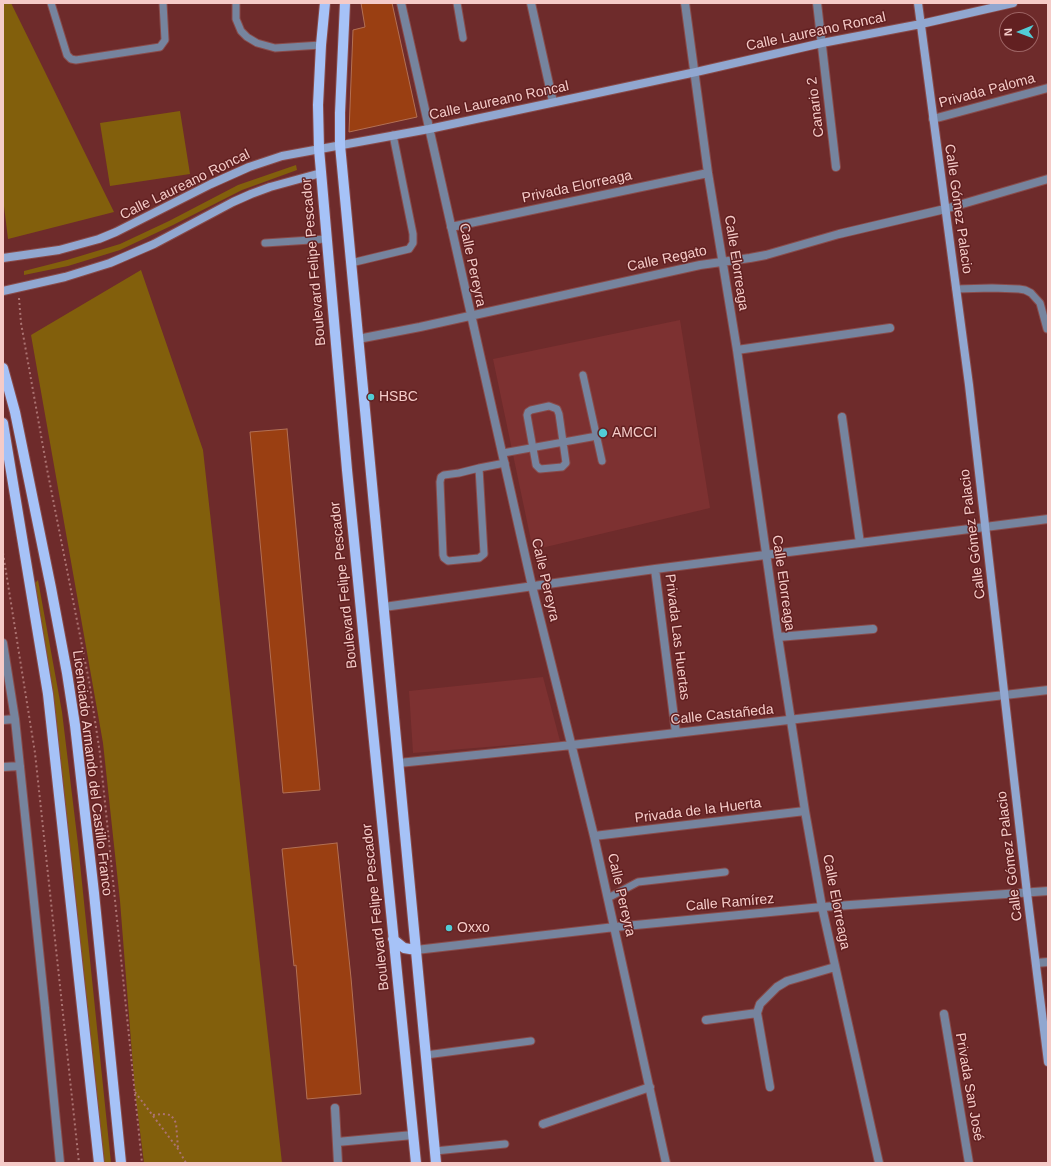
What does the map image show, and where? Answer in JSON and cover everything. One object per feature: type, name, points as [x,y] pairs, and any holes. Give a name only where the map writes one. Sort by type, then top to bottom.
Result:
[{"type":"main road","name":"Boulevard Felipe Pescador","points":[[325,3],[318,105],[318,149],[347,470],[416,1163]]},
{"type":"main road","points":[[345,3],[340,145],[436,1163]]},
{"type":"main road","name":"Licenciado Armando del Castillo Franco","points":[[3,368],[15,412],[51,588],[75,725],[94,893],[121,1163]]},
{"type":"main road","points":[[3,423],[48,694],[99,1163]]},
{"type":"main road","points":[[393,939],[404,948],[416,950]]},
{"type":"street","name":"Calle Pereyra","points":[[401,3],[470,316],[503,453],[532,586],[572,745],[615,927],[666,1163]]},
{"type":"street","points":[[531,3],[553,102]]},
{"type":"street","name":"Calle Elorreaga","points":[[686,3],[708,173],[737,350],[778,637],[805,811],[822,907],[879,1163]]},
{"type":"street","name":"Canario 2","points":[[818,3],[836,167]]},
{"type":"street","name":"Calle Gómez Palacio","points":[[918,3],[986,527],[1027,893],[1046,1034],[1048,1062]]},
{"type":"street","name":"Calle Laureano Roncal","points":[[3,258],[59,250],[99,239],[116,232],[211,184],[249,167],[282,156],[429,129],[1013,3]]},
{"type":"street","name":"Privada Paloma","points":[[933,119],[1048,88]]},
{"type":"street","points":[[3,291],[65,277],[110,263],[154,244],[251,194],[270,187],[321,173]]},
{"type":"street","name":"Privada Elorreaga","points":[[451,227],[708,173]]},
{"type":"street","name":"Calle Regato","points":[[358,339],[420,327],[700,265],[766,255],[839,234],[945,209],[1048,179]]},
{"type":"street","points":[[737,350],[890,328]]},
{"type":"street","points":[[842,417],[860,543]]},
{"type":"street","points":[[384,607],[656,569],[1048,520]]},
{"type":"street","name":"Privada Las Huertas","points":[[656,569],[676,733]]},
{"type":"street","points":[[778,637],[873,629]]},
{"type":"street","points":[[3,643],[15,719],[60,1163]]},
{"type":"street","name":"Calle Castañeda","points":[[398,763],[572,745],[1048,690]]},
{"type":"street","points":[[3,720],[15,719]]},
{"type":"street","points":[[3,767],[20,766]]},
{"type":"street","name":"Privada de la Huerta","points":[[594,836],[805,811]]},
{"type":"street","name":"Calle Ramírez","points":[[416,950],[615,927],[822,907],[1048,891]]},
{"type":"street","points":[[1036,963],[1048,962]]},
{"type":"street","points":[[770,1087],[757,1013],[760,1004],[777,987],[787,981],[835,967]]},
{"type":"street","points":[[706,1020],[757,1013]]},
{"type":"street","name":"Privada San José","points":[[944,1014],[969,1163]]},
{"type":"street","points":[[543,1124],[650,1086]]},
{"type":"street","points":[[335,1108],[338,1163]]},
{"type":"street","points":[[337,1142],[413,1135]]},
{"type":"lane","points":[[51,3],[67,55],[71,59],[76,60],[160,46],[165,40],[163,3]]},
{"type":"lane","points":[[236,3],[236,19],[241,31],[246,37],[257,43],[276,48],[321,45]]},
{"type":"lane","points":[[457,3],[464,38]]},
{"type":"lane","points":[[351,263],[409,249],[413,243],[413,234],[393,135]]},
{"type":"lane","points":[[265,243],[326,239]]},
{"type":"lane","points":[[956,289],[1019,288],[1025,290],[1031,293],[1040,303],[1047,329]]},
{"type":"lane","points":[[583,375],[602,461]]},
{"type":"lane","points":[[549,406],[557,410],[564,442],[566,463],[562,467],[540,469],[536,465],[532,448],[527,419],[528,412],[549,406]]},
{"type":"lane","points":[[503,453],[597,436]]},
{"type":"lane","points":[[480,468],[484,554],[480,558],[448,561],[443,555],[440,479],[444,475],[505,463]]},
{"type":"lane","points":[[608,898],[638,882],[725,872]]},
{"type":"lane","points":[[426,1055],[531,1041]]},
{"type":"lane","points":[[435,1150],[505,1144]]},
{"type":"path","points":[[18,288],[21,323],[47,469],[88,681],[100,754],[142,1163]]},
{"type":"path","points":[[3,553],[35,753],[79,1163]]},
{"type":"path","points":[[135,1092],[178,1149],[186,1163]]},
{"type":"path","points":[[152,1115],[171,1115],[176,1123],[178,1149]]},
{"type":"shaded area","points":[[3,3],[11,3],[114,212],[8,239],[3,198]]},
{"type":"shaded area","points":[[180,111],[190,174],[110,186],[100,123]]},
{"type":"shaded area","points":[[296,165],[297,170],[242,190],[120,250],[68,266],[24,275],[24,271],[120,244],[169,221],[238,185]]},
{"type":"shaded area","points":[[141,270],[203,450],[282,1163],[144,1163],[135,1092],[120,901],[103,743],[31,335]]},
{"type":"shaded area","name":"AMCCI","points":[[680,320],[710,508],[533,550],[493,359]]},
{"type":"shaded area","points":[[38,580],[62,712],[78,844],[111,1163],[104,1163],[55,712],[34,584]]},
{"type":"shaded area","points":[[543,677],[560,741],[413,753],[409,691]]},
{"type":"building","points":[[361,3],[392,3],[417,117],[349,132],[353,30],[365,27]]},
{"type":"building","points":[[287,429],[320,790],[283,793],[250,432]]},
{"type":"building","points":[[337,843],[361,1094],[307,1099],[296,965],[294,966],[282,849]]},
{"type":"place","name":"HSBC","points":[[371,397]]},
{"type":"place","name":"AMCCI","points":[[603,433]]},
{"type":"place","name":"Oxxo","points":[[449,928]]}]
